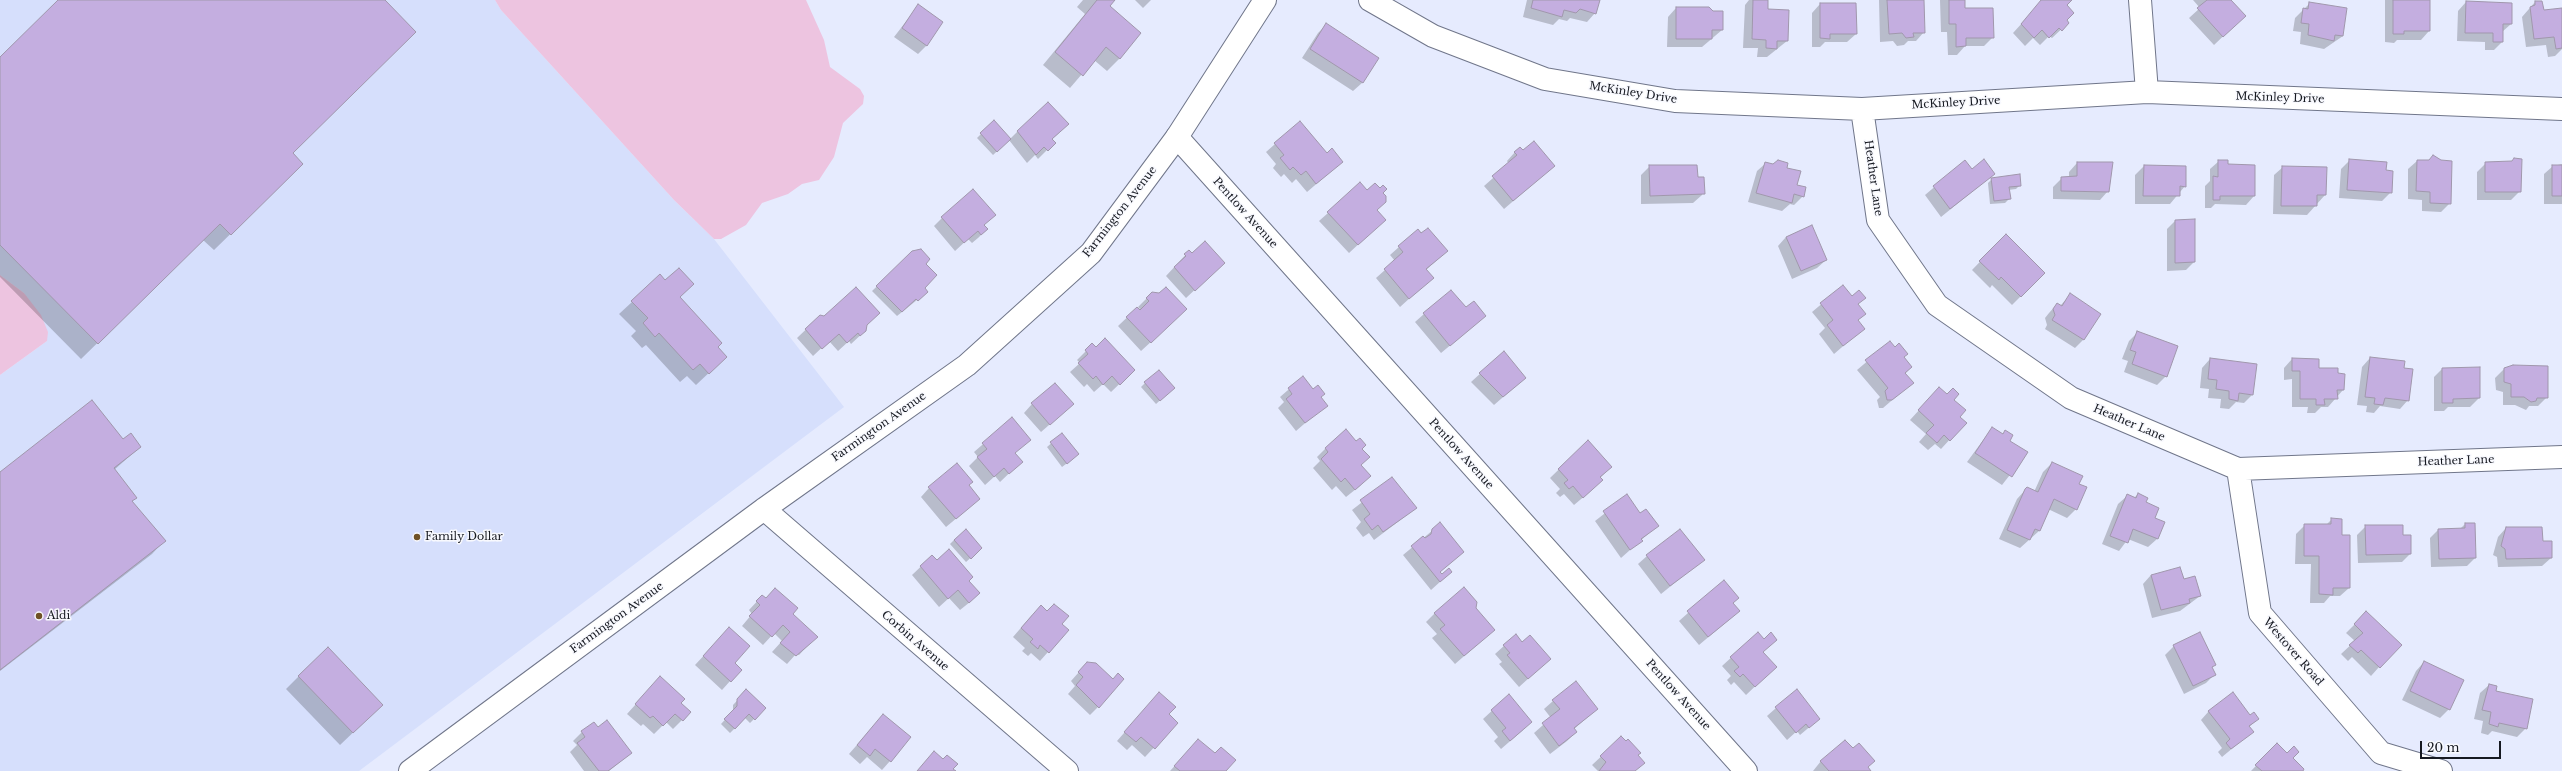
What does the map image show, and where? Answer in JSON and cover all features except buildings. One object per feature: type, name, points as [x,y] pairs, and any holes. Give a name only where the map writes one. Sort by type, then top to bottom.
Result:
[{"type":"street","name":"Farmington Avenue","points":[[411,771],[764,509],[967,365],[1091,253],[1177,137],[1265,0]]},
{"type":"street","name":"McKinley Drive","points":[[1370,0],[1433,36],[1545,79],[1675,101],[1862,109],[2147,92],[2562,109]]},
{"type":"street","points":[[2140,0],[2147,92]]},
{"type":"street","name":"Heather Lane","points":[[1862,109],[1878,220],[1937,305],[2071,398],[2238,469],[2562,457]]},
{"type":"street","name":"Pentlow Avenue","points":[[1177,137],[1746,771]]},
{"type":"street","name":"Westover Road","points":[[2238,469],[2260,614],[2381,753],[2441,771]]},
{"type":"street","name":"Corbin Avenue","points":[[764,509],[1067,771]]},
{"type":"shaded area","points":[[0,0],[495,0],[501,10],[674,200],[714,239],[844,407],[359,771],[0,771],[0,375],[47,341],[24,293],[0,275]]},
{"type":"shaded area","points":[[495,0],[806,0],[824,40],[830,67],[860,89],[864,96],[863,104],[843,123],[834,157],[819,180],[802,184],[788,194],[762,203],[746,225],[721,239],[714,239],[674,200],[501,10]]},
{"type":"shaded area","points":[[0,275],[24,293],[41,315],[48,332],[47,341],[0,375]]},
{"type":"place","name":"Family Dollar","points":[[417,537]]},
{"type":"place","name":"Aldi","points":[[39,616]]}]
